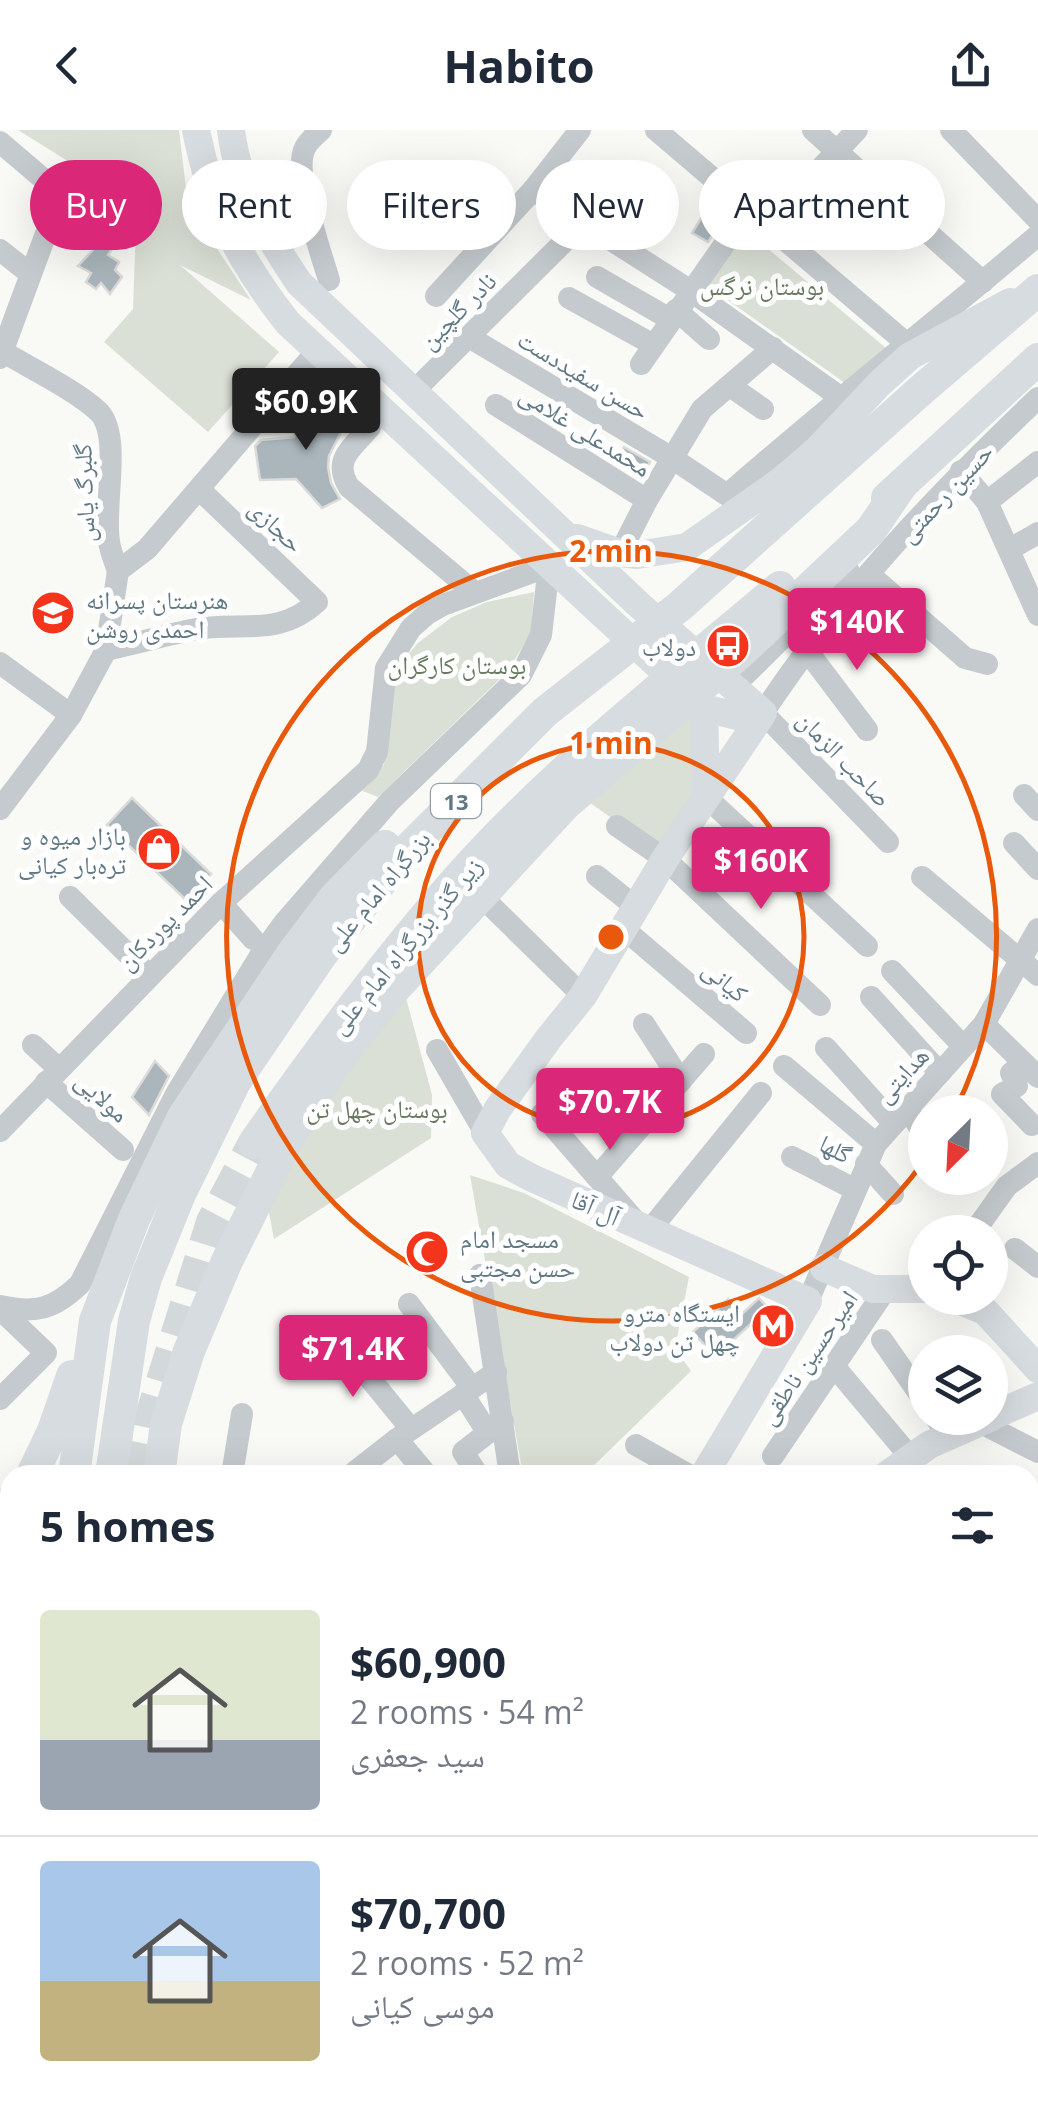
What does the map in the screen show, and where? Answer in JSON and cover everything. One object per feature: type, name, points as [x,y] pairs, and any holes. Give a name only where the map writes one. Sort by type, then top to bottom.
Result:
[{"type":"highway","name":"بزرگراه امام علی","points":[[112,1465],[134,1321],[146,1278],[180,1194],[234,1082],[322,954],[408,849],[545,712],[680,606],[1038,289]]},
{"type":"highway","name":"13","points":[[901,486],[1038,359]]},
{"type":"highway","points":[[160,1465],[166,1424],[189,1351],[227,1261],[288,1139],[334,1065],[388,995],[565,805],[738,655],[871,530],[901,486]]},
{"type":"highway","name":"زیر گذر بزرگراه امام علی","points":[[254,1142],[338,1022],[460,876],[573,763],[901,486]]},
{"type":"highway","points":[[37,1465],[92,1336],[134,1219],[183,1117],[292,954],[335,898],[417,813],[545,712]]},
{"type":"highway","points":[[179,1465],[227,1261]]},
{"type":"highway","points":[[75,1465],[92,1336]]},
{"type":"main road","points":[[196,130],[204,173],[221,217],[251,275],[288,323],[701,705],[760,717]]},
{"type":"main road","points":[[231,130],[238,174],[268,236],[299,283],[638,604],[723,678],[760,717]]},
{"type":"main road","points":[[560,531],[620,553],[660,553],[687,547],[741,512],[807,459],[910,356],[1038,289]]},
{"type":"main road","points":[[701,705],[706,797]]},
{"type":"main road","name":"حسین رحمتی","points":[[485,1133],[548,1038],[583,996],[665,858],[760,717]]},
{"type":"main road","name":"آل آقا","points":[[485,1133],[508,1165],[808,1302]]},
{"type":"main road","points":[[824,1268],[873,1289],[908,1289]]},
{"type":"main road","points":[[710,1465],[808,1302]]},
{"type":"main road","points":[[989,1315],[1038,1369]]},
{"type":"main road","points":[[1008,1409],[1038,1396]]},
{"type":"main road","points":[[902,1465],[934,1435]]},
{"type":"street","points":[[321,130],[302,157],[306,200],[329,280]]},
{"type":"street","points":[[436,296],[534,190],[580,130]]},
{"type":"street","points":[[656,130],[699,167]]},
{"type":"street","points":[[813,130],[983,282]]},
{"type":"street","points":[[826,160],[857,130]]},
{"type":"street","points":[[954,131],[1038,220]]},
{"type":"street","points":[[0,142],[58,194],[1,353]]},
{"type":"street","points":[[597,278],[679,307],[773,348],[840,398],[1038,235]]},
{"type":"street","points":[[0,250],[29,273]]},
{"type":"street","name":"نادر گلچین","points":[[413,392],[556,250]]},
{"type":"street","points":[[612,250],[709,338]]},
{"type":"street","points":[[570,298],[646,354],[679,307],[729,250]]},
{"type":"street","points":[[797,250],[906,343]]},
{"type":"street","name":"حسن سفیددست","points":[[469,337],[727,495],[840,398]]},
{"type":"street","points":[[620,553],[702,410],[773,348]]},
{"type":"street","points":[[0,809],[71,715],[106,650],[118,571],[146,549],[317,351]]},
{"type":"street","name":"گلبرگ یاس","points":[[1,353],[88,404],[106,422],[110,440],[108,542],[118,571]]},
{"type":"street","points":[[730,386],[763,408]]},
{"type":"street","name":"حسین رحمتی","points":[[760,717],[805,648],[876,565],[961,471],[1038,398]]},
{"type":"street","name":"محمدعلی غلامی","points":[[496,405],[647,500]]},
{"type":"street","points":[[0,1308],[39,1310],[62,1302],[80,1284],[176,1094],[260,956],[390,802],[521,675],[541,635],[549,566],[474,592],[349,488],[341,474],[342,460],[370,427]]},
{"type":"street","points":[[986,502],[1038,462]]},
{"type":"street","points":[[961,471],[986,502],[1038,615]]},
{"type":"street","name":"حجازی","points":[[106,650],[192,630],[230,625],[277,626],[293,620],[317,602],[199,488]]},
{"type":"street","points":[[1010,549],[1038,533]]},
{"type":"street","points":[[723,678],[745,674],[853,568],[876,565],[965,658],[987,664]]},
{"type":"street","name":"احمد پوردکان","points":[[0,1131],[221,903],[368,770],[374,760],[386,668],[411,628],[426,614],[474,592]]},
{"type":"street","points":[[805,648],[868,730]]},
{"type":"street","points":[[0,663],[71,715]]},
{"type":"street","name":"صاحب الزمان","points":[[760,717],[888,842]]},
{"type":"street","points":[[706,797],[867,946]]},
{"type":"street","points":[[617,826],[665,858],[820,1005]]},
{"type":"street","points":[[1014,844],[1038,868]]},
{"type":"street","name":"کیانی","points":[[597,876],[631,919],[746,1034]]},
{"type":"street","points":[[922,877],[1030,968]]},
{"type":"street","points":[[70,897],[149,976]]},
{"type":"street","points":[[482,897],[583,996]]},
{"type":"street","points":[[221,903],[253,939]]},
{"type":"street","name":"هدایتی","points":[[808,1302],[871,1154],[1030,968],[1038,929]]},
{"type":"street","points":[[892,972],[963,1046]]},
{"type":"street","points":[[870,997],[940,1073]]},
{"type":"street","points":[[644,1024],[682,1081]]},
{"type":"street","points":[[984,1024],[1030,1070]]},
{"type":"street","name":"مولایی","points":[[33,1044],[52,1075],[123,1150]]},
{"type":"street","points":[[826,1048],[908,1122]]},
{"type":"street","name":"آل آقا","points":[[437,1050],[485,1133]]},
{"type":"street","points":[[597,1177],[704,1054]]},
{"type":"street","points":[[784,1066],[871,1154],[892,1194]]},
{"type":"street","points":[[1030,1070],[1012,1073],[1017,1086],[1002,1094],[1032,1126]]},
{"type":"street","points":[[542,1114],[644,1228],[761,1093]]},
{"type":"street","name":"گلها","points":[[792,1156],[854,1189]]},
{"type":"street","points":[[986,1215],[1007,1186],[1038,1163]]},
{"type":"street","points":[[1015,1249],[1038,1266]]},
{"type":"street","points":[[480,1275],[496,1372],[496,1427],[507,1465]]},
{"type":"street","name":"امیرحسین ناطقی","points":[[773,1456],[886,1289]]},
{"type":"street","points":[[409,1304],[496,1427]]},
{"type":"street","points":[[0,1308],[46,1354],[0,1399]]},
{"type":"street","points":[[336,1337],[422,1465]]},
{"type":"street","points":[[882,1340],[908,1377]]},
{"type":"street","points":[[834,1366],[911,1458]]},
{"type":"street","points":[[364,1465],[496,1372]]},
{"type":"street","points":[[234,1465],[242,1414]]},
{"type":"street","points":[[471,1465],[463,1452],[496,1427]]},
{"type":"street","points":[[1008,1433],[1038,1452]]},
{"type":"street","points":[[636,1445],[671,1465]]},
{"type":"green space","points":[[18,130],[179,130],[182,250],[218,250],[251,300],[180,265],[279,352],[208,432],[104,342],[133,309],[135,250],[162,250],[162,160],[66,160]]},
{"type":"green space","name":"بوستان نرگس","points":[[734,250],[770,250],[893,354],[852,388],[708,286]]},
{"type":"green space","name":"بوستان کارگران","points":[[534,592],[531,633],[507,672],[378,797],[358,789],[384,765],[391,674],[418,643],[452,617],[487,602]]},
{"type":"green space","points":[[692,714],[699,792],[663,854],[586,800]]},
{"type":"green space","name":"بوستان چهل تن","points":[[406,998],[432,1095],[431,1138],[274,1239],[267,1202],[310,1109]]},
{"type":"green space","points":[[470,1175],[524,1193],[689,1277],[675,1348],[691,1371],[594,1465],[521,1465]]},
{"type":"building","points":[[93,250],[112,250],[108,255],[119,262],[115,270],[122,277],[110,294],[101,283],[96,289],[86,282],[91,273],[78,266]]},
{"type":"building","points":[[314,396],[349,416],[329,456],[331,483],[340,499],[322,508],[296,479],[260,480],[255,446],[261,440],[294,437]]},
{"type":"building","points":[[624,447],[650,462],[640,478],[615,462]]},
{"type":"building","name":"بازار میوه و تره‌بار کیانی","points":[[132,798],[211,874],[186,900],[107,825]]},
{"type":"building","points":[[155,1061],[169,1076],[149,1115],[132,1097]]},
{"type":"building","points":[[759,1298],[768,1308],[715,1357],[693,1332],[728,1299],[742,1314]]},
{"type":"tunnel","points":[[141,1465],[152,1413],[212,1222],[254,1143]]},
{"type":"place","name":"هنرستان پسرانه احمدی روشن","points":[[53,613]]},
{"type":"place","name":"دولاب","points":[[728,646]]},
{"type":"place","name":"بازار میوه و تره‌بار کیانی","points":[[159,849]]},
{"type":"place","name":"مسجد امام حسن مجتبی","points":[[427,1252]]},
{"type":"place","name":"ایستگاه مترو چهل تن دولاب","points":[[773,1326]]}]
